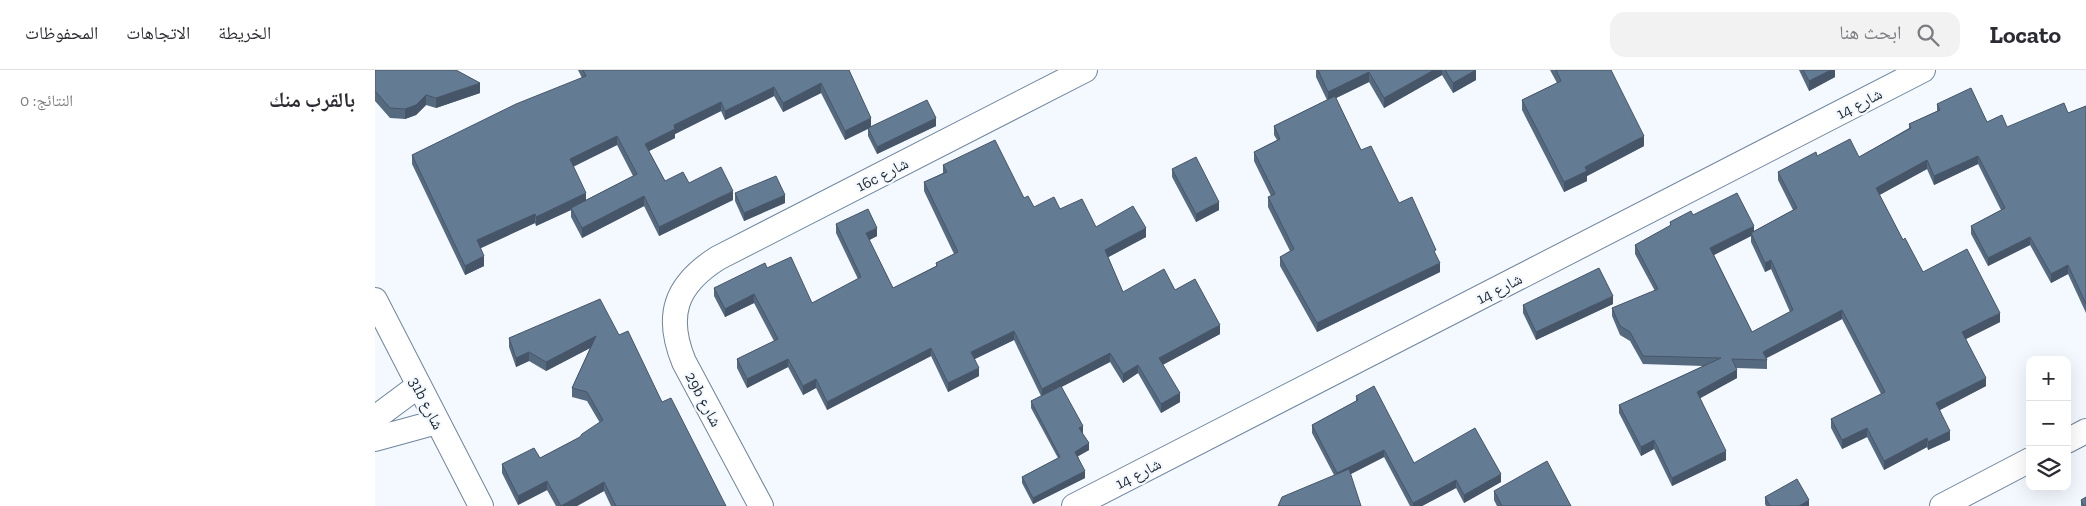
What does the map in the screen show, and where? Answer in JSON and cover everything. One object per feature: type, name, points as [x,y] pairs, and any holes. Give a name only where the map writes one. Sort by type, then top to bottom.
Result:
[{"type":"street","name":"16c شارع","points":[[686,287],[695,276],[718,258],[1085,70]]},
{"type":"street","name":"شارع 14","points":[[1074,506],[1923,70]]},
{"type":"street","name":"29b شارع","points":[[686,287],[677,305],[674,324],[677,344],[684,362],[761,506]]},
{"type":"street","name":"31b شارع","points":[[375,300],[417,386],[481,506]]},
{"type":"street","points":[[375,418],[417,386]]},
{"type":"street","points":[[375,439],[437,422]]},
{"type":"street","points":[[2071,439],[2086,431]]},
{"type":"street","points":[[1942,506],[2026,462]]},
{"type":"building","points":[[375,70],[456,70],[480,83],[436,98],[426,95],[416,105],[405,109],[390,108],[375,91]]},
{"type":"building","points":[[583,70],[849,70],[871,118],[845,131],[821,83],[783,103],[774,87],[725,111],[721,102],[674,125],[675,129],[645,144],[665,181],[683,172],[689,183],[721,167],[733,191],[659,227],[644,196],[582,228],[571,208],[637,174],[617,136],[570,159],[586,193],[536,217],[535,214],[477,240],[484,256],[465,266],[412,155],[516,104],[586,76]]},
{"type":"building","points":[[1318,70],[1434,70],[1384,98],[1369,72],[1328,92]]},
{"type":"building","points":[[1445,70],[1476,70],[1453,83]]},
{"type":"building","points":[[1556,70],[1611,70],[1644,136],[1585,167],[1587,171],[1564,182],[1522,100],[1561,81]]},
{"type":"building","points":[[1803,70],[1831,70],[1809,81]]},
{"type":"building","points":[[1971,88],[1987,122],[2002,115],[2007,127],[2064,103],[2068,113],[2086,106],[2086,304],[2068,265],[2051,274],[2030,237],[1988,258],[1971,226],[2005,208],[1978,156],[1934,176],[1927,160],[1876,188],[1903,240],[1905,238],[1923,272],[1967,249],[2000,313],[1962,332],[1986,378],[1936,403],[1950,431],[1928,442],[1927,438],[1884,461],[1867,428],[1842,440],[1831,419],[1885,392],[1842,310],[1763,352],[1767,360],[1732,359],[1737,370],[1697,392],[1726,451],[1672,478],[1654,440],[1641,447],[1619,405],[1721,358],[1643,356],[1630,332],[1620,326],[1612,308],[1658,289],[1635,245],[1671,225],[1670,222],[1691,211],[1693,215],[1737,193],[1754,226],[1710,248],[1752,332],[1793,310],[1771,260],[1765,263],[1751,233],[1797,208],[1778,172],[1816,152],[1817,156],[1850,139],[1859,157],[1911,128],[1909,124],[1940,110],[1937,104]]},
{"type":"building","points":[[1335,96],[1361,150],[1371,146],[1399,203],[1412,197],[1440,263],[1317,323],[1280,257],[1294,249],[1268,197],[1275,194],[1254,152],[1280,139],[1274,126]]},
{"type":"building","points":[[927,100],[936,118],[877,147],[868,128]]},
{"type":"building","points":[[995,140],[1024,198],[1028,196],[1034,207],[1054,197],[1060,209],[1082,199],[1096,227],[1133,206],[1146,228],[1105,250],[1123,292],[1164,269],[1175,290],[1195,279],[1220,325],[1159,358],[1180,393],[1161,404],[1138,365],[1123,374],[1110,353],[1042,389],[1014,331],[971,352],[979,368],[948,383],[931,348],[827,402],[816,379],[803,386],[788,359],[747,379],[737,359],[778,339],[754,294],[725,309],[714,288],[765,263],[767,268],[791,257],[812,303],[861,277],[836,224],[868,209],[877,228],[866,233],[893,288],[937,266],[936,263],[958,252],[924,182],[947,172],[943,165]]},
{"type":"building","points":[[1196,157],[1219,202],[1196,214],[1172,169]]},
{"type":"building","points":[[776,176],[785,195],[744,213],[735,193]]},
{"type":"building","points":[[1599,268],[1613,296],[1536,332],[1523,305]]},
{"type":"building","points":[[600,299],[619,335],[628,331],[662,402],[671,398],[726,506],[616,506],[604,482],[561,506],[547,481],[518,496],[502,464],[534,448],[540,458],[580,437],[603,420],[587,392],[572,388],[596,336],[546,362],[529,352],[516,358],[509,338]]},
{"type":"building","points":[[1061,386],[1083,426],[1079,428],[1089,443],[1075,452],[1085,471],[1033,498],[1022,477],[1060,457],[1031,401]]},
{"type":"building","points":[[1374,386],[1414,463],[1475,428],[1501,474],[1464,495],[1456,480],[1413,503],[1384,450],[1337,473],[1312,425],[1358,400],[1356,396]]},
{"type":"building","points":[[1547,461],[1571,506],[1502,506],[1494,491]]},
{"type":"building","points":[[1349,469],[1361,506],[1278,506],[1282,497]]},
{"type":"building","points":[[1797,479],[1809,500],[1799,506],[1770,506],[1765,497]]},
{"type":"building","points":[[2086,497],[2086,506],[2084,506],[2081,500]]}]
